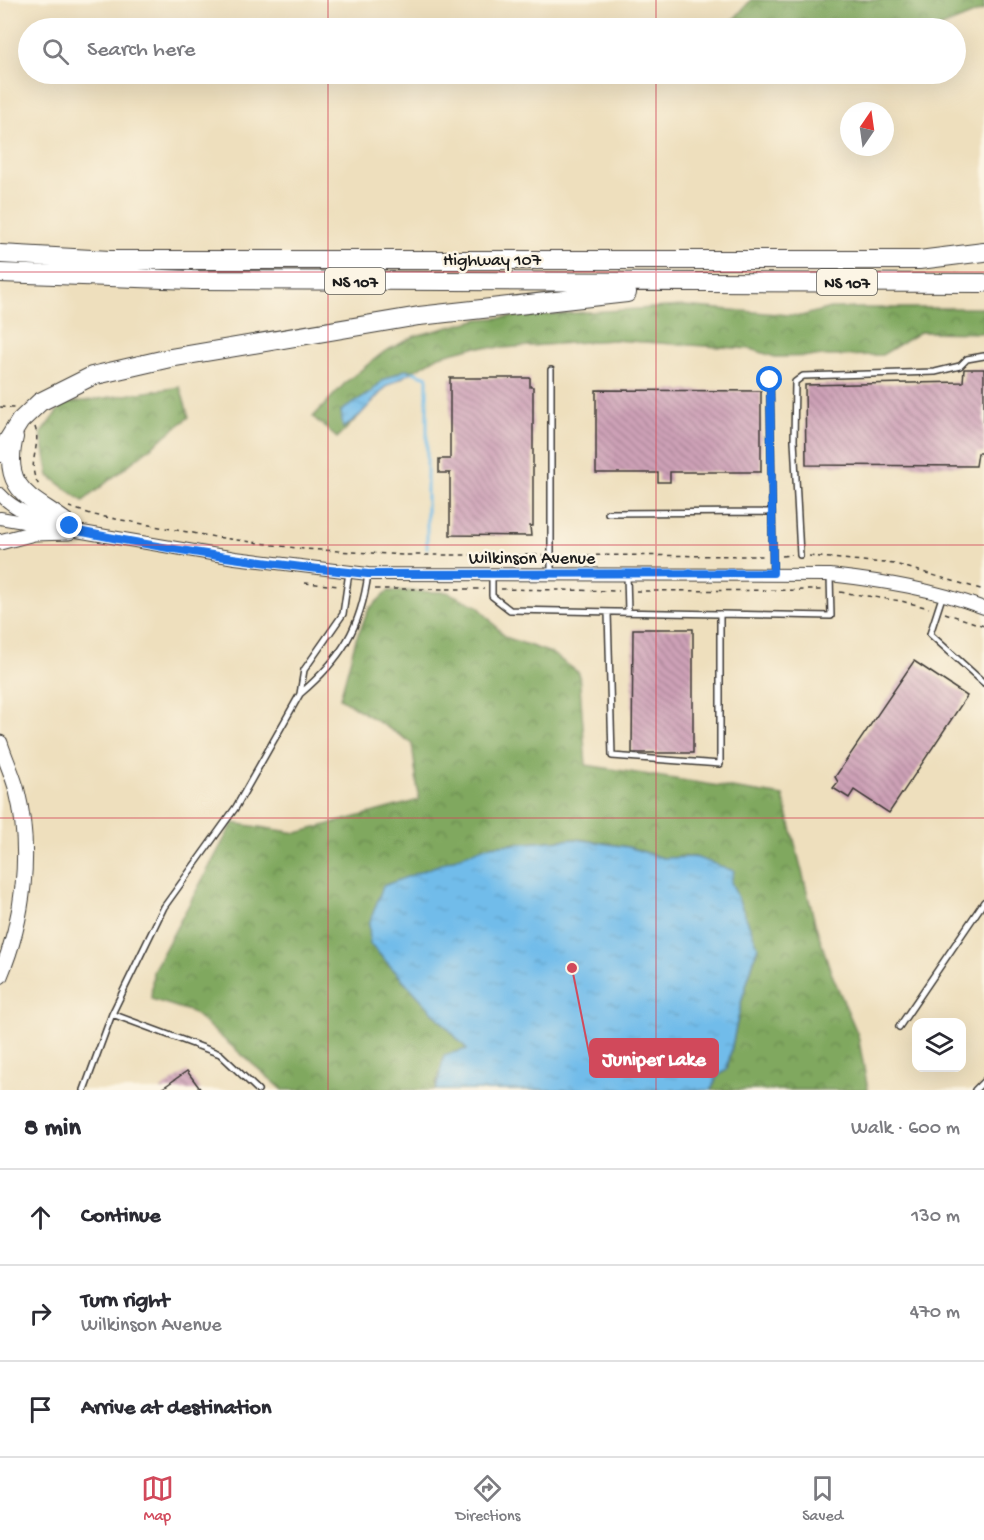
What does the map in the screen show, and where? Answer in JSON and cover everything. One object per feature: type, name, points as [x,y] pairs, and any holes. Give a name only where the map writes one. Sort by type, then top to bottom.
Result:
[{"type":"highway","name":"Highway 107","points":[[0,254],[27,257],[212,261],[919,260],[984,252]]},
{"type":"highway","points":[[919,260],[984,264]]},
{"type":"highway","name":"Highway 107","points":[[0,273],[121,279],[709,284],[984,283]]},
{"type":"highway","points":[[0,453],[23,418],[40,402],[92,376],[170,358],[420,316],[709,284]]},
{"type":"highway","points":[[23,418],[10,454],[13,480],[23,494],[72,530]]},
{"type":"main road","points":[[0,542],[34,533],[72,530]]},
{"type":"main road","points":[[0,743],[17,791],[24,867],[18,916],[0,976]]},
{"type":"street","name":"Wilkinson Avenue","points":[[0,494],[10,505],[28,514],[72,530]]},
{"type":"street","name":"Wilkinson Avenue","points":[[0,518],[235,558],[368,574],[830,574],[893,582],[943,594],[984,608]]},
{"type":"lane","points":[[800,555],[794,440],[795,382],[803,376],[935,372],[960,366],[967,359],[984,356]]},
{"type":"lane","points":[[551,369],[551,575]]},
{"type":"lane","points":[[770,380],[773,573]]},
{"type":"lane","points":[[608,513],[771,512]]},
{"type":"lane","points":[[84,1090],[112,1014],[164,907],[236,807],[300,694],[304,670],[343,614],[349,572]]},
{"type":"lane","points":[[300,694],[317,680],[352,633],[361,615],[368,574]]},
{"type":"lane","points":[[492,575],[492,596],[510,610],[831,616],[830,574]]},
{"type":"lane","points":[[627,575],[628,612]]},
{"type":"lane","points":[[943,594],[930,634],[983,681]]},
{"type":"lane","points":[[608,612],[612,756],[720,764],[720,614]]},
{"type":"lane","points":[[899,1027],[984,902]]},
{"type":"lane","points":[[112,1014],[220,1054],[258,1090]]},
{"type":"lane","points":[[975,1090],[984,1081]]},
{"type":"path","points":[[0,407],[35,426],[37,439],[33,470],[41,488]]},
{"type":"path","points":[[62,504],[94,514],[215,537],[304,549],[398,554],[800,555],[895,564],[984,590]]},
{"type":"path","points":[[305,583],[406,590],[831,591],[901,601],[984,627]]},
{"type":"green space","points":[[751,0],[984,0],[984,10],[964,18],[735,18]]},
{"type":"green space","points":[[684,306],[801,316],[830,308],[984,308],[984,333],[920,332],[882,355],[775,357],[751,349],[612,340],[503,348],[474,347],[439,356],[412,372],[407,369],[383,380],[370,393],[360,398],[343,427],[361,414],[337,438],[313,417],[347,381],[384,352],[415,336],[480,319]]},
{"type":"green space","points":[[180,387],[189,417],[83,501],[49,476],[41,433],[63,404]]},
{"type":"green space","points":[[388,591],[447,592],[478,606],[505,637],[551,653],[579,673],[586,765],[783,796],[815,923],[831,972],[858,1035],[868,1090],[711,1090],[717,1077],[727,1069],[742,999],[758,947],[731,882],[695,857],[663,858],[628,847],[577,839],[488,846],[370,944],[468,1050],[436,1081],[436,1090],[283,1090],[192,1012],[151,999],[153,971],[233,823],[297,833],[419,800],[412,743],[340,698],[356,639],[369,609]]},
{"type":"water","points":[[407,369],[412,372],[387,386],[361,414],[343,428],[341,411],[370,393],[383,380]]},
{"type":"water","points":[[576,839],[628,847],[663,858],[695,857],[734,871],[731,882],[758,946],[742,999],[727,1069],[717,1077],[711,1090],[436,1090],[444,1055],[467,1049],[370,944],[369,924],[383,886],[488,846]]},
{"type":"building","points":[[964,369],[984,369],[984,453],[978,453],[976,466],[806,465],[805,385],[963,382]]},
{"type":"building","points":[[450,378],[530,378],[530,387],[533,387],[533,526],[530,526],[531,536],[450,535],[450,473],[439,473],[439,459],[450,459]]},
{"type":"building","points":[[596,390],[761,391],[761,472],[670,472],[670,482],[658,482],[658,473],[596,473]]},
{"type":"building","points":[[633,629],[693,629],[693,753],[632,753]]},
{"type":"building","points":[[914,661],[967,696],[889,813],[854,790],[849,798],[833,788],[838,782],[835,777]]},
{"type":"building","points":[[187,1071],[201,1090],[160,1090]]},
{"type":"waterway","points":[[413,372],[427,377],[427,548]]},
{"type":"place","name":"Juniper Lake","points":[[572,968]]},
{"type":"route","points":[[70,526],[78,531],[116,539],[311,569],[368,574],[398,576],[773,573],[770,380]]}]
